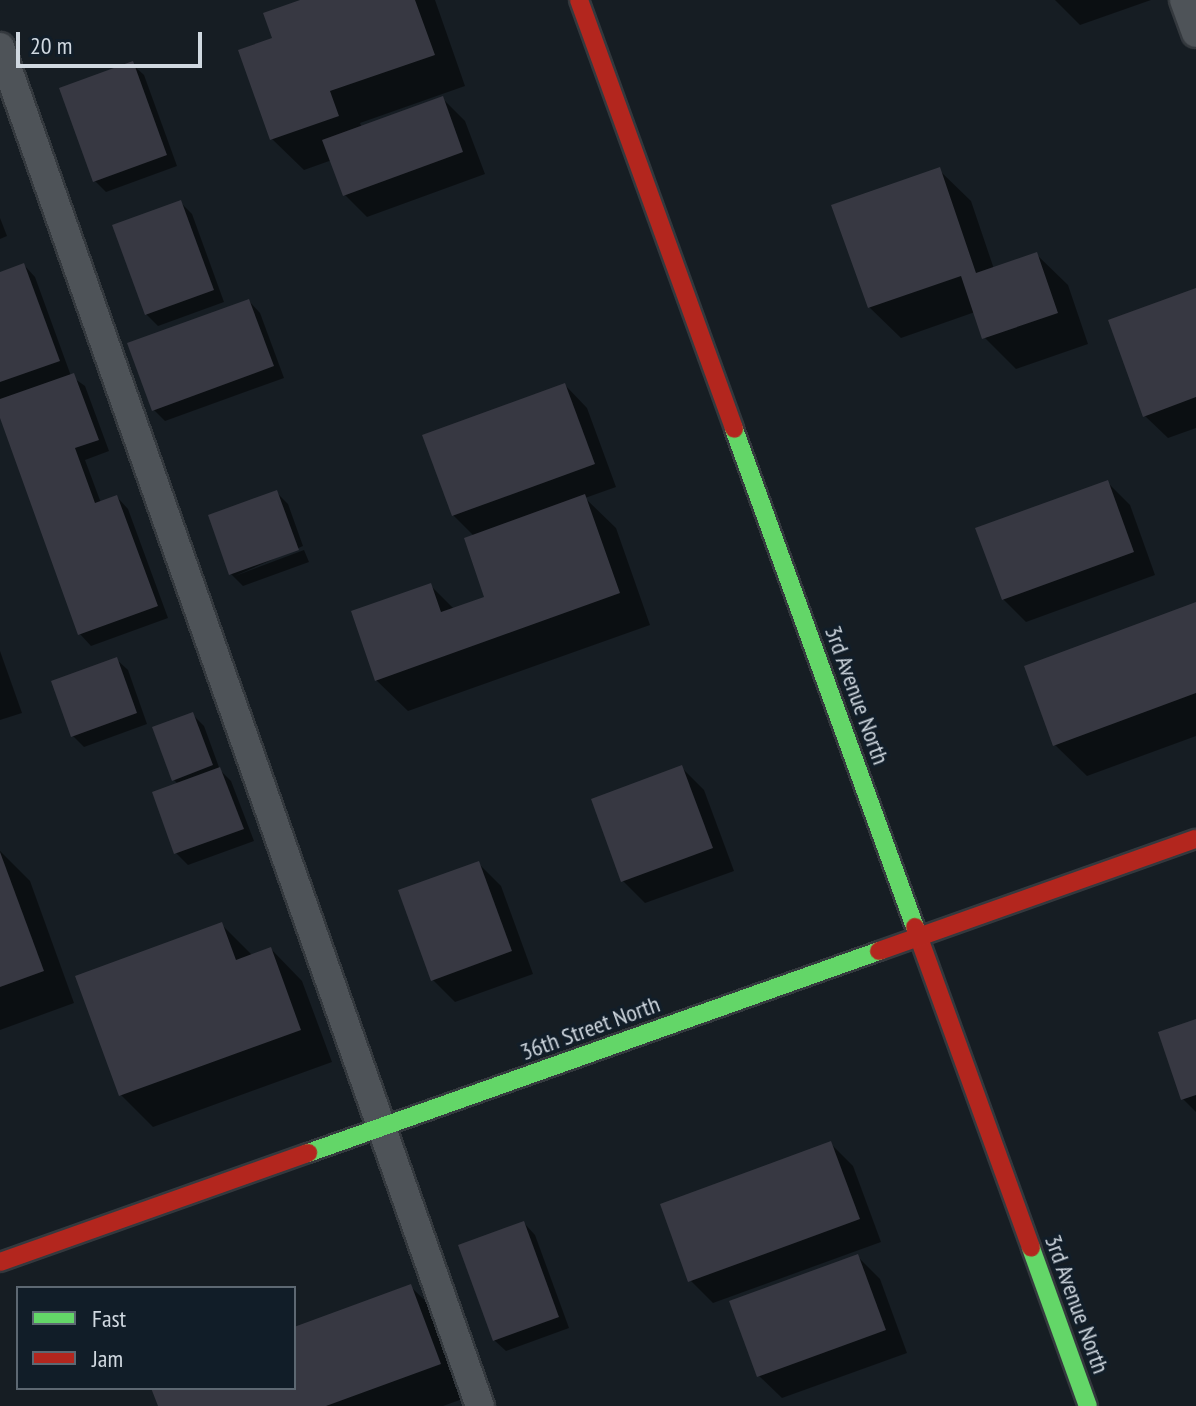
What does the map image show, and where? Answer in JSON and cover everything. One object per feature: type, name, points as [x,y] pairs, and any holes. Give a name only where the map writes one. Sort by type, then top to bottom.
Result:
[{"type":"street","name":"3rd Avenue North","points":[[579,0],[1088,1406]]},
{"type":"street","name":"36th Street North","points":[[0,1262],[1196,839]]},
{"type":"lane","points":[[1184,0],[1196,33]]},
{"type":"lane","points":[[0,47],[480,1406]]},
{"type":"building","points":[[300,0],[415,0],[435,55],[330,91],[339,116],[270,140],[238,50],[272,38],[263,13]]},
{"type":"building","points":[[133,61],[167,155],[93,182],[59,88]]},
{"type":"building","points":[[443,96],[463,152],[343,196],[322,140]]},
{"type":"building","points":[[940,167],[976,273],[1037,252],[1058,313],[982,339],[961,276],[868,308],[831,205]]},
{"type":"building","points":[[181,200],[214,290],[145,315],[112,225]]},
{"type":"building","points":[[24,263],[60,361],[0,382],[0,272]]},
{"type":"building","points":[[1196,288],[1196,397],[1143,417],[1108,320]]},
{"type":"building","points":[[249,299],[274,366],[152,411],[127,343]]},
{"type":"building","points":[[74,373],[99,440],[75,448],[95,503],[117,495],[158,606],[78,635],[0,418],[0,399]]},
{"type":"building","points":[[565,383],[595,464],[452,516],[422,435]]},
{"type":"building","points":[[1108,480],[1134,552],[1002,600],[975,528]]},
{"type":"building","points":[[277,490],[299,550],[229,575],[208,515]]},
{"type":"building","points":[[585,494],[620,593],[375,681],[351,611],[431,583],[441,612],[484,597],[464,538]]},
{"type":"building","points":[[1196,602],[1196,693],[1053,746],[1024,666]]},
{"type":"building","points":[[117,657],[137,713],[71,737],[51,681]]},
{"type":"building","points":[[193,712],[213,765],[172,781],[152,727]]},
{"type":"building","points":[[682,765],[713,848],[621,882],[591,799]]},
{"type":"building","points":[[220,767],[244,829],[174,854],[152,792]]},
{"type":"building","points":[[0,852],[44,971],[0,987]]},
{"type":"building","points":[[479,861],[512,951],[431,981],[398,890]]},
{"type":"building","points":[[222,922],[236,960],[271,947],[301,1030],[119,1096],[75,976]]},
{"type":"building","points":[[1196,1019],[1196,1095],[1181,1100],[1158,1032]]},
{"type":"building","points":[[831,1141],[860,1219],[688,1282],[660,1204]]},
{"type":"building","points":[[524,1221],[559,1317],[493,1341],[458,1245]]},
{"type":"building","points":[[858,1254],[886,1330],[757,1377],[729,1301]]},
{"type":"building","points":[[411,1284],[441,1364],[326,1406],[158,1406],[152,1390],[296,1390],[296,1326]]},
{"type":"traffic: fast","points":[[734,429],[915,927]]},
{"type":"traffic: fast","points":[[308,1153],[879,951]]},
{"type":"traffic: fast","points":[[1031,1248],[1088,1406]]},
{"type":"traffic: jam","points":[[579,0],[734,429]]},
{"type":"traffic: jam","points":[[879,951],[1196,839]]},
{"type":"traffic: jam","points":[[915,927],[1031,1248]]},
{"type":"traffic: jam","points":[[0,1262],[308,1153]]}]
